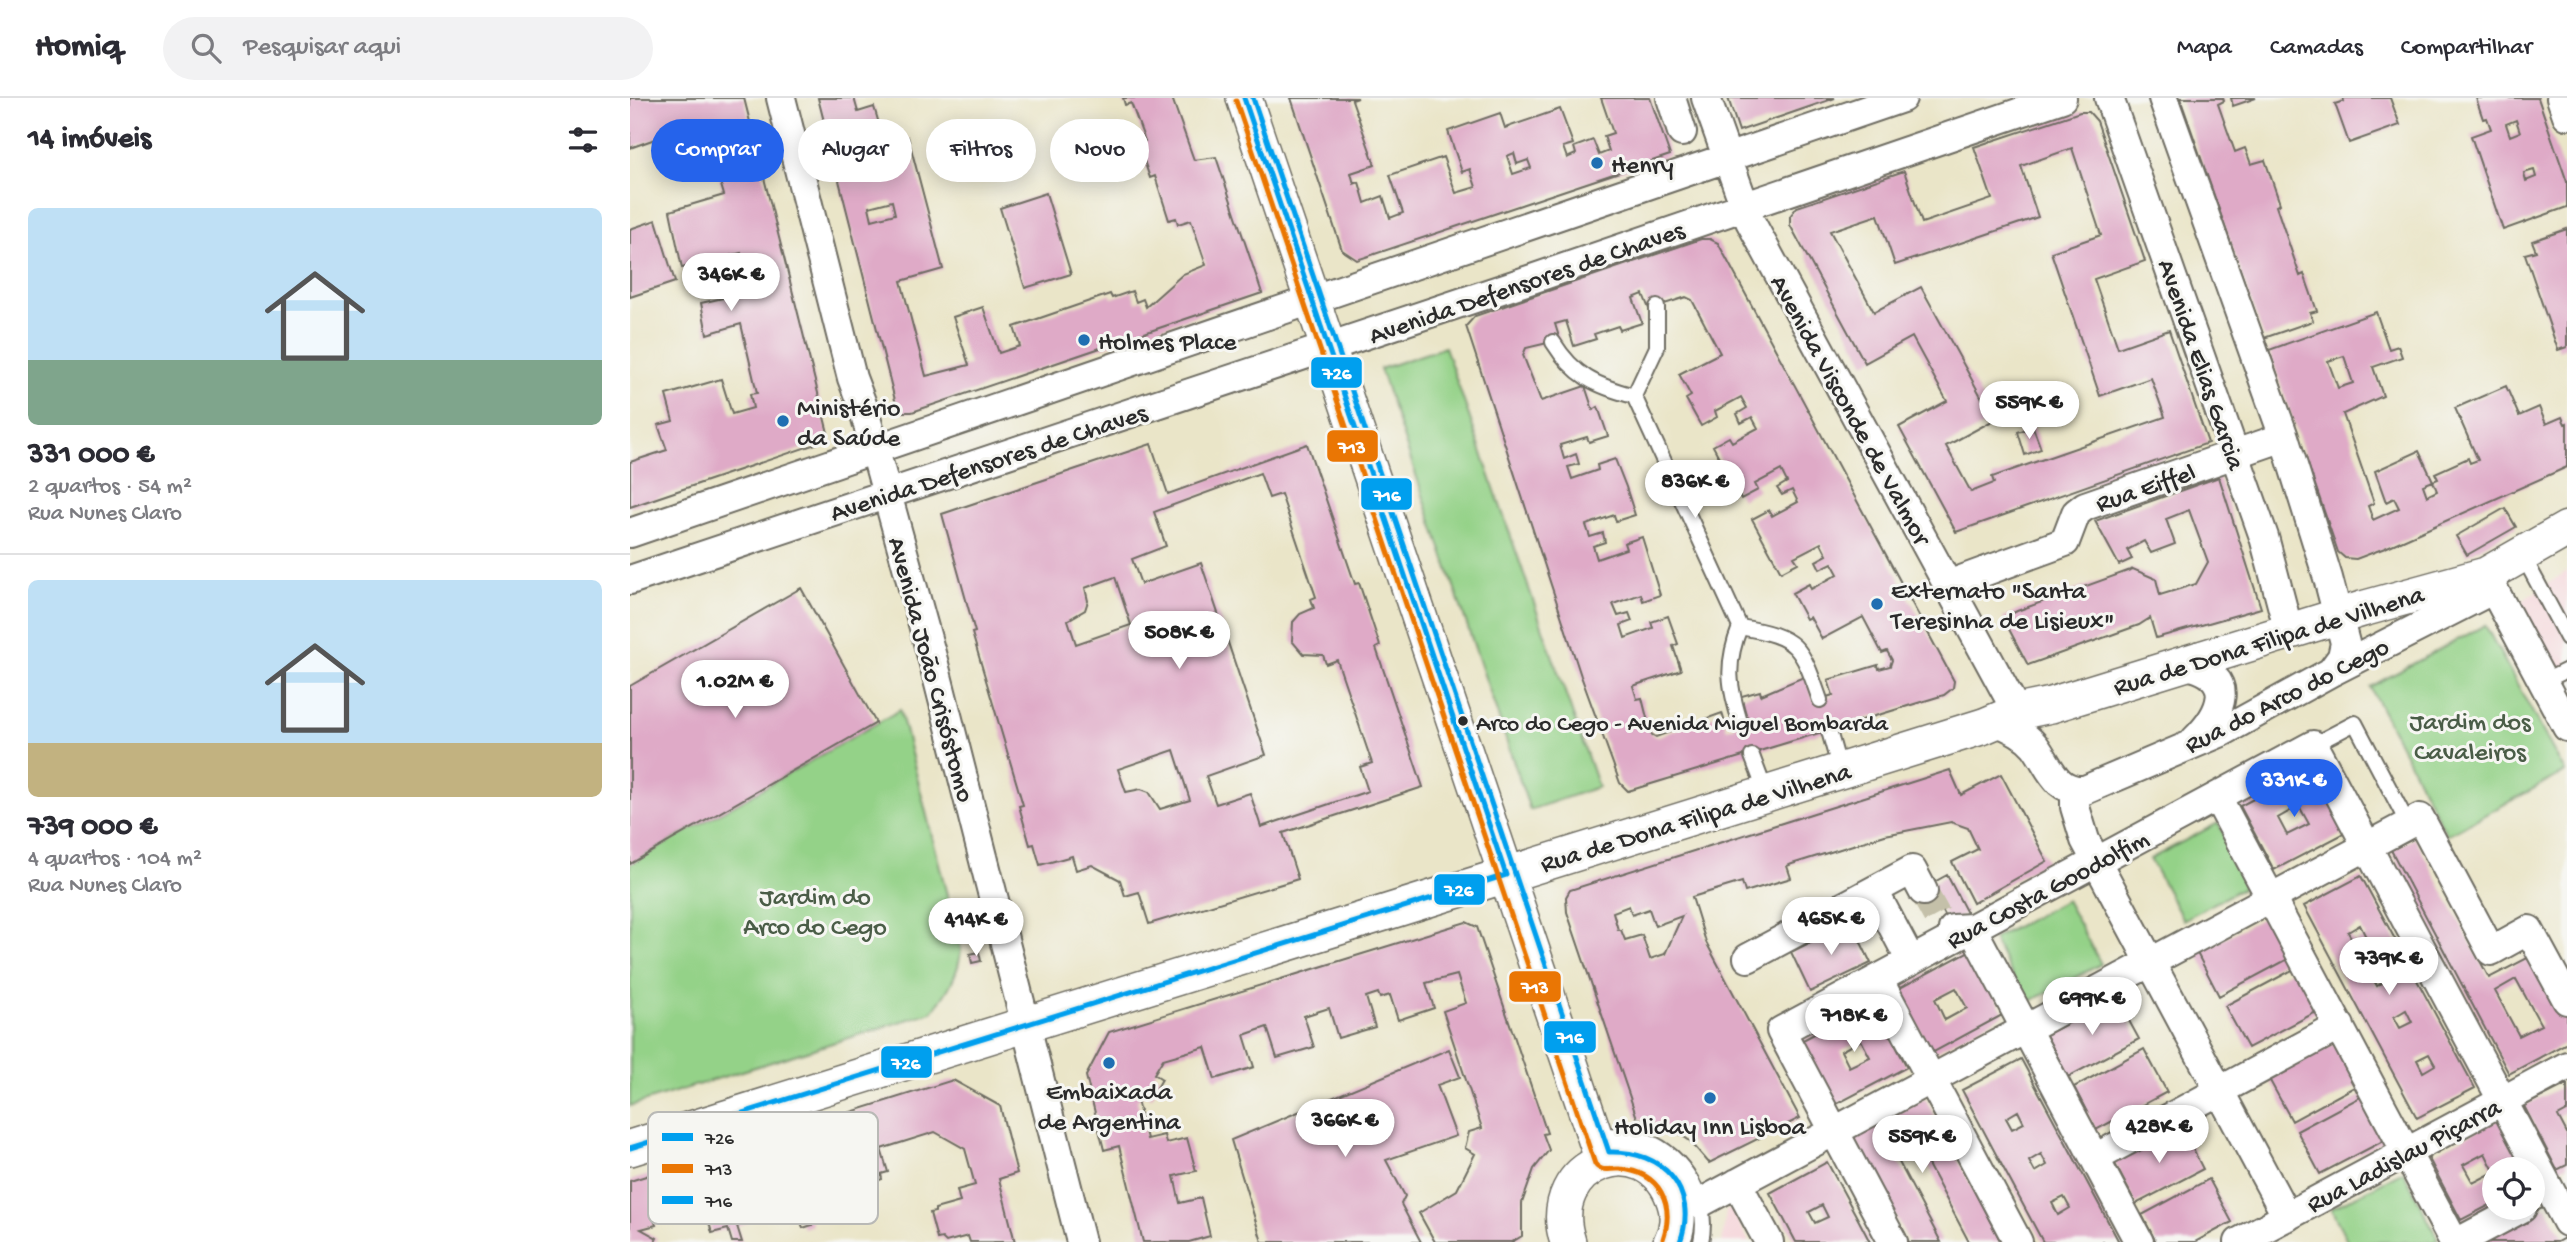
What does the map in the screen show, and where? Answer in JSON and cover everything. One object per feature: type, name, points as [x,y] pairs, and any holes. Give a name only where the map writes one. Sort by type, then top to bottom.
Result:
[{"type":"street","name":"Avenida João Crisóstomo","points":[[781,98],[852,378],[875,449],[934,664],[1081,1242]]},
{"type":"street","points":[[1244,98],[1599,1148]]},
{"type":"street","name":"Avenida Visconde de Valmor","points":[[1671,98],[1700,121],[1727,158],[1745,206],[1948,585],[2007,717]]},
{"type":"street","name":"Avenida Defensores de Chaves","points":[[630,533],[1902,98]]},
{"type":"street","name":"Avenida Defensores de Chaves","points":[[630,580],[1534,287],[1637,252],[1745,206],[2062,98]]},
{"type":"street","name":"Avenida Elias Garcia","points":[[2109,98],[2264,537],[2289,632]]},
{"type":"street","name":"Avenida Elias Garcia","points":[[2163,98],[2284,437],[2339,616],[2344,643],[2342,657],[2331,672]]},
{"type":"street","points":[[2561,98],[2567,115]]},
{"type":"street","name":"Rua Eiffel","points":[[1948,585],[2065,542],[2076,513],[2085,506],[2284,437]]},
{"type":"street","name":"Rua de Dona Filipa de Vilhena","points":[[747,1112],[2007,717],[2187,666],[2339,616],[2490,582],[2522,554],[2567,529]]},
{"type":"street","points":[[2490,582],[2555,676],[2567,727]]},
{"type":"street","name":"Rua do Arco do Cego","points":[[2075,791],[2092,788],[2193,742],[2224,731],[2490,582]]},
{"type":"street","points":[[2187,666],[2210,673],[2220,686],[2221,705],[2214,721],[2193,742]]},
{"type":"street","points":[[2041,756],[2040,738],[2050,705]]},
{"type":"street","points":[[2007,717],[2041,756],[2060,785],[2075,791],[2078,821],[2096,862],[2287,1217]]},
{"type":"street","points":[[2314,745],[2567,1222]]},
{"type":"street","name":"Rua Costa Goodolfim","points":[[1834,1132],[1782,1031],[2314,745]]},
{"type":"street","points":[[2217,797],[2456,1242],[2499,1220]]},
{"type":"street","points":[[1671,1242],[1677,1222],[1689,1204],[1737,1183],[1834,1132],[2414,821],[2491,951],[2529,930],[2567,1000]]},
{"type":"street","points":[[1748,958],[1912,870],[1923,891]]},
{"type":"street","points":[[1874,891],[1911,961]]},
{"type":"street","points":[[1944,929],[1972,928],[2139,1242]]},
{"type":"street","points":[[1878,979],[2018,1242]]},
{"type":"street","points":[[2095,1158],[2340,1026]]},
{"type":"street","name":"Rua Ladislau Piçarra","points":[[2239,1242],[2567,1066]]},
{"type":"street","points":[[1834,1132],[1893,1242]]},
{"type":"street","name":"Rua de Dona Filipa de Vilhena","points":[[630,1148],[648,1142]]},
{"type":"street","points":[[1599,1148],[1648,1166],[1689,1204]]},
{"type":"street","points":[[1561,1237],[1566,1195],[1599,1148]]},
{"type":"street","points":[[1737,1183],[1769,1242]]},
{"type":"lane","points":[[1657,307],[1657,347],[1634,396],[1740,627],[1732,647],[1730,688],[1741,725]]},
{"type":"lane","points":[[1553,342],[1569,367],[1610,390],[1634,396]]},
{"type":"lane","points":[[2522,554],[2567,638]]},
{"type":"lane","points":[[1740,627],[1788,638],[1806,660],[1820,700]]},
{"type":"lane","points":[[2314,745],[2355,723],[2414,821]]},
{"type":"lane","points":[[1829,732],[1840,770]]},
{"type":"lane","points":[[1752,756],[1766,793]]},
{"type":"lane","points":[[1689,1204],[1705,1224],[1701,1242]]},
{"type":"shaded area","points":[[2567,571],[2567,747],[2498,617]]},
{"type":"shaded area","points":[[1729,1209],[1734,1213],[1749,1242],[1722,1242],[1726,1211]]},
{"type":"green space","points":[[1445,347],[1598,787],[1530,810],[1380,369]]},
{"type":"green space","name":"Jardim dos Cavaleiros","points":[[2485,625],[2565,772],[2447,835],[2370,687]]},
{"type":"green space","name":"Jardim do Arco do Cego","points":[[900,710],[961,950],[955,975],[943,998],[932,1012],[630,1106],[630,864]]},
{"type":"green space","points":[[2218,823],[2250,884],[2183,920],[2150,859]]},
{"type":"green space","points":[[2066,900],[2101,964],[2027,1003],[1993,939]]},
{"type":"green space","points":[[2403,1171],[2438,1239],[2433,1242],[2348,1242],[2331,1209]]},
{"type":"building","points":[[630,98],[744,98],[749,119],[651,119],[651,140],[630,148]]},
{"type":"building","points":[[818,98],[854,98],[858,112],[874,107],[878,119],[823,119]]},
{"type":"building","points":[[1123,98],[1172,98],[1194,160],[1216,157],[1262,293],[912,412],[902,412],[896,404],[839,182],[912,182],[912,152],[943,269],[901,281],[926,376],[969,365],[953,317],[983,307],[999,353],[1020,346],[1014,327],[1110,294],[1112,298],[1132,291],[1136,302],[1143,299],[1146,307],[1183,274],[1206,265],[1191,220],[1178,224],[1176,218],[1169,220],[1155,176],[1150,178],[1149,119],[1137,119],[1131,103],[1125,105]],"holes":[[[892,201],[895,214],[872,220],[869,207]]]},
{"type":"building","points":[[1291,98],[1358,98],[1352,100],[1375,165],[1351,173],[1354,184],[1359,182],[1365,203],[1383,196],[1390,218],[1403,213],[1390,175],[1443,157],[1456,193],[1476,187],[1470,169],[1462,172],[1448,131],[1500,113],[1505,128],[1560,109],[1573,144],[1563,147],[1567,158],[1576,154],[1574,147],[1593,140],[1599,155],[1609,151],[1604,136],[1613,133],[1601,98],[1650,98],[1670,155],[1357,260],[1342,250]],"holes":[[[1514,153],[1517,164],[1528,160],[1531,168],[1513,174],[1507,156]]]},
{"type":"building","points":[[1728,98],[1835,98],[1739,131]]},
{"type":"building","points":[[2180,98],[2223,98],[2224,101],[2218,104],[2235,152],[2245,148],[2251,164],[2265,160],[2280,204],[2276,206],[2300,276],[2304,274],[2317,311],[2310,313],[2313,321],[2264,338]]},
{"type":"building","points":[[2231,98],[2256,98],[2233,106]]},
{"type":"building","points":[[2343,98],[2390,98],[2400,125],[2349,143],[2335,104],[2344,101]]},
{"type":"building","points":[[2476,98],[2538,98],[2567,182],[2567,207],[2503,230],[2471,136],[2491,129],[2487,118],[2483,119]],"holes":[[[2516,120],[2520,132],[2510,136],[2506,124]],[[2534,170],[2536,177],[2526,181],[2524,173]]]},
{"type":"building","points":[[2080,112],[2089,112],[2097,121],[2145,261],[2094,279],[2118,348],[2169,330],[2208,443],[1956,532],[1899,427],[1947,401],[1912,337],[1865,363],[1790,225],[1790,216],[1797,207],[1904,171],[1922,223],[1992,199],[1974,147]],"holes":[[[2072,148],[2101,235],[2051,252],[2100,396],[2151,378],[2165,417],[1992,477],[1994,483],[1971,492],[1946,446],[1994,420],[1921,287],[1874,312],[1830,231],[1878,215],[1895,265],[2038,217],[2021,166]]]},
{"type":"building","points":[[720,182],[765,182],[828,433],[819,443],[630,507],[630,462],[667,450],[658,425],[673,421],[666,395],[721,379],[732,414],[753,408],[750,394],[757,393],[741,324],[707,334],[701,303],[749,292],[741,253],[682,268],[670,211],[724,195]]},
{"type":"building","points":[[1046,193],[1071,274],[1025,288],[1000,208]]},
{"type":"building","points":[[656,220],[675,282],[630,297],[630,229]]},
{"type":"building","points":[[2567,229],[2567,347],[2558,350],[2525,254],[2536,251],[2532,241]]},
{"type":"building","points":[[1701,239],[1718,243],[1954,681],[1953,688],[1944,695],[1628,791],[1620,783],[1581,676],[1466,326],[1475,316]],"holes":[[[1643,294],[1649,309],[1686,297],[1692,300],[1720,353],[1679,374],[1691,396],[1686,399],[1701,426],[1717,417],[1715,411],[1741,397],[1747,408],[1737,414],[1741,423],[1752,417],[1758,428],[1732,442],[1729,437],[1713,446],[1741,499],[1758,490],[1755,484],[1781,470],[1787,482],[1777,488],[1782,495],[1792,490],[1798,502],[1772,516],[1769,510],[1752,519],[1781,572],[1798,563],[1794,557],[1821,543],[1827,555],[1816,561],[1820,569],[1832,563],[1838,574],[1811,589],[1809,584],[1792,593],[1806,619],[1810,617],[1822,639],[1863,617],[1882,653],[1887,651],[1892,660],[1890,666],[1879,669],[1878,665],[1828,680],[1833,695],[1814,701],[1806,676],[1761,695],[1760,691],[1738,697],[1735,726],[1727,729],[1722,713],[1656,737],[1651,734],[1642,698],[1637,699],[1633,686],[1681,670],[1673,646],[1678,644],[1668,616],[1651,622],[1653,628],[1625,638],[1621,625],[1632,621],[1629,613],[1618,616],[1613,604],[1641,594],[1643,601],[1660,595],[1642,537],[1624,543],[1626,549],[1597,559],[1593,546],[1605,542],[1603,533],[1590,537],[1586,525],[1614,515],[1616,521],[1635,515],[1626,487],[1615,459],[1597,465],[1598,470],[1572,479],[1568,467],[1579,464],[1576,454],[1564,459],[1560,445],[1587,437],[1589,442],[1608,436],[1598,407],[1593,410],[1585,386],[1541,401],[1523,355],[1526,348],[1560,340],[1555,324],[1566,321],[1574,346],[1596,339],[1594,334],[1618,326],[1620,330],[1642,323],[1633,298]]]},
{"type":"building","points":[[2376,312],[2389,349],[2398,346],[2402,357],[2373,367],[2383,396],[2343,414],[2374,503],[2368,506],[2373,520],[2399,508],[2394,498],[2386,502],[2375,471],[2419,451],[2433,481],[2438,479],[2435,473],[2468,458],[2470,463],[2478,460],[2455,408],[2506,386],[2519,416],[2539,407],[2546,424],[2562,417],[2565,424],[2567,423],[2567,467],[2385,548],[2356,559],[2345,558],[2338,552],[2269,350]],"holes":[[[2344,356],[2353,383],[2338,388],[2328,361]],[[2433,481],[2437,491],[2427,496],[2423,485]]]},
{"type":"building","points":[[2033,427],[2041,449],[2025,455],[2018,432]]},
{"type":"building","points":[[1151,444],[1168,494],[1307,444],[1355,584],[1359,583],[1380,646],[1376,648],[1423,787],[1283,833],[1298,879],[1149,924],[1139,892],[1125,896],[1120,880],[1092,865],[1076,870],[1072,856],[1040,865],[1034,844],[1030,845],[1019,806],[1023,805],[972,633],[975,632],[942,514]],"holes":[[[1260,473],[1269,498],[1281,494],[1316,597],[1311,599],[1314,608],[1300,614],[1293,622],[1292,641],[1303,654],[1323,655],[1326,664],[1337,660],[1372,763],[1360,767],[1368,791],[1261,827],[1250,793],[1216,804],[1206,776],[1266,755],[1201,563],[1141,584],[1132,559],[1166,546],[1154,512]],[[1115,577],[1131,625],[1076,644],[1068,620],[1085,610],[1088,601],[1085,588]],[[1174,750],[1190,800],[1160,809],[1149,792],[1141,789],[1126,792],[1118,769]]]},
{"type":"building","points":[[2219,477],[2261,608],[2156,638],[2150,618],[2139,625],[2028,665],[2003,618],[2017,611],[2133,569],[2156,579],[2160,595],[2196,584],[2208,562],[2189,510],[2166,519],[2175,544],[2151,553],[2144,541],[2127,550],[2132,559],[2119,565],[2095,521]]},
{"type":"building","points":[[2505,508],[2516,527],[2467,555],[2456,536]]},
{"type":"building","points":[[801,588],[876,723],[630,864],[630,686]]},
{"type":"building","points":[[2313,768],[2347,832],[2274,870],[2240,806]],"holes":[[[2299,806],[2309,824],[2287,835],[2278,818]]]},
{"type":"building","points":[[1950,770],[1961,795],[2001,774],[2047,861],[1973,903],[1952,862],[1978,849],[1968,828],[1951,822],[1885,835],[1792,864],[1787,866],[1791,878],[1745,892],[1742,882],[1692,897],[1706,942],[1800,1118],[1709,1163],[1690,1141],[1675,1131],[1637,1118],[1567,912],[1566,897],[1570,890]],"holes":[[[1629,906],[1632,915],[1649,909],[1655,926],[1682,916],[1665,954],[1650,959],[1642,935],[1625,940],[1621,930],[1618,930],[1613,912]]]},
{"type":"building","points":[[2415,838],[2489,978],[2535,954],[2567,1015],[2567,1043],[2509,1074],[2391,850]],"holes":[[[2516,979],[2541,1025],[2519,1036],[2495,991]]]},
{"type":"building","points":[[1947,875],[1967,913],[1949,923],[1929,885]]},
{"type":"building","points":[[2361,876],[2475,1088],[2417,1118],[2304,906]],"holes":[[[2360,925],[2366,937],[2354,943],[2348,932]],[[2383,968],[2389,979],[2377,986],[2371,975]],[[2406,1010],[2412,1022],[2400,1028],[2394,1017]],[[2429,1054],[2435,1065],[2423,1072],[2417,1060]]]},
{"type":"building","points":[[2268,915],[2290,958],[2219,996],[2197,953]]},
{"type":"building","points":[[1466,922],[1477,927],[1547,1133],[1543,1134],[1549,1150],[1534,1169],[1522,1203],[1522,1236],[1512,1242],[1435,1242],[1419,1213],[1457,1190],[1475,1154],[1465,1148],[1469,1132],[1482,1128],[1443,1011],[1466,1003],[1457,975],[1426,983],[1434,1008],[1398,1020],[1390,995],[1380,998],[1378,993],[1366,997],[1375,1027],[1338,1038],[1329,1008],[1304,1016],[1314,1047],[1277,1058],[1267,1027],[1244,1035],[1254,1067],[1215,1079],[1205,1047],[1163,1059],[1154,1074],[1162,1079],[1152,1097],[1144,1094],[1137,1100],[1147,1139],[1164,1135],[1166,1143],[1187,1138],[1196,1171],[1174,1176],[1180,1203],[1201,1198],[1210,1236],[1189,1242],[1143,1242],[1119,1146],[1104,1150],[1086,1076],[1109,1032]]},
{"type":"building","points":[[1851,922],[1871,963],[1810,992],[1791,952]]},
{"type":"building","points":[[1971,950],[2004,1014],[1932,1053],[1898,989]],"holes":[[[1956,988],[1967,1008],[1945,1020],[1935,999]]]},
{"type":"building","points":[[979,952],[981,961],[972,963],[970,954]]},
{"type":"building","points":[[2296,968],[2318,1011],[2248,1048],[2225,1006]]},
{"type":"building","points":[[2116,997],[2139,1039],[2068,1077],[2046,1035]]},
{"type":"building","points":[[1873,1003],[1907,1067],[1835,1105],[1801,1041]],"holes":[[[1861,1040],[1870,1057],[1849,1067],[1841,1051]]]},
{"type":"building","points":[[2336,1043],[2358,1085],[2292,1121],[2269,1079]]},
{"type":"building","points":[[1449,1049],[1460,1077],[1437,1085],[1456,1136],[1386,1160],[1405,1196],[1401,1204],[1421,1242],[1262,1242],[1231,1140]]},
{"type":"building","points":[[2144,1049],[2167,1092],[2096,1130],[2074,1087]]},
{"type":"building","points":[[2021,1059],[2119,1242],[2043,1242],[1962,1090]],"holes":[[[2018,1111],[2024,1123],[2012,1129],[2006,1118]],[[2041,1154],[2047,1165],[2035,1172],[2029,1161]],[[2064,1197],[2070,1208],[2058,1215],[2052,1203]]]},
{"type":"building","points":[[953,1080],[1000,1106],[1017,1173],[999,1179],[1015,1242],[970,1242],[968,1236],[946,1242],[942,1238],[937,1239],[930,1213],[960,1202],[957,1190],[975,1185],[965,1149],[935,1132],[881,1149],[888,1172],[881,1174],[882,1179],[878,1180],[878,1112],[851,1112]]},
{"type":"building","points":[[2567,1084],[2567,1111],[2558,1116],[2567,1133],[2567,1165],[2557,1170],[2524,1106]]},
{"type":"building","points":[[2364,1095],[2387,1139],[2320,1174],[2297,1131]]},
{"type":"building","points":[[1925,1098],[2001,1242],[1969,1242],[1914,1138],[1892,1149],[1941,1242],[1909,1242],[1853,1136]]},
{"type":"building","points":[[2500,1118],[2521,1157],[2487,1157],[2485,1153],[2463,1165],[2473,1183],[2482,1178],[2482,1209],[2461,1220],[2428,1157]]},
{"type":"building","points":[[2181,1126],[2203,1169],[2136,1204],[2114,1162]]},
{"type":"building","points":[[1827,1162],[1870,1242],[1796,1242],[1770,1193]],"holes":[[[1822,1205],[1828,1217],[1815,1223],[1809,1212]]]},
{"type":"building","points":[[648,1175],[648,1224],[656,1225],[641,1229],[657,1238],[655,1242],[630,1242],[630,1181]]},
{"type":"building","points":[[2209,1179],[2232,1222],[2195,1242],[2156,1242],[2142,1215]]},
{"type":"building","points":[[2545,1207],[2564,1238],[2557,1242],[2479,1242],[2520,1220],[2545,1220]]},
{"type":"building","points":[[709,1224],[744,1224],[737,1226],[742,1242],[732,1242],[728,1229],[712,1233]]},
{"type":"tunnel","points":[[1923,891],[1944,929]]},
{"type":"transit line","name":"726","points":[[746,1112],[1506,875],[1244,98]]},
{"type":"transit line","name":"716","points":[[1253,98],[1609,1152],[1646,1158],[1672,1177],[1685,1206],[1685,1223],[1680,1242]]},
{"type":"transit line","name":"713","points":[[1236,101],[1595,1164],[1603,1169],[1634,1171],[1654,1183],[1661,1192],[1667,1214],[1663,1239]]},
{"type":"transit line","name":"726","points":[[630,1148],[648,1142]]},
{"type":"place","name":"Henry","points":[[1597,163]]},
{"type":"place","name":"Holmes Place","points":[[1084,340]]},
{"type":"place","name":"Ministério da Saúde","points":[[783,421]]},
{"type":"place","name":"Externato \"Santa Teresinha de Lisieux\"","points":[[1877,604]]},
{"type":"place","name":"Arco do Cego - Avenida Miguel Bombarda","points":[[1463,721]]},
{"type":"place","name":"Embaixada de Argentina","points":[[1109,1063]]},
{"type":"place","name":"Holiday Inn Lisboa","points":[[1710,1098]]}]
